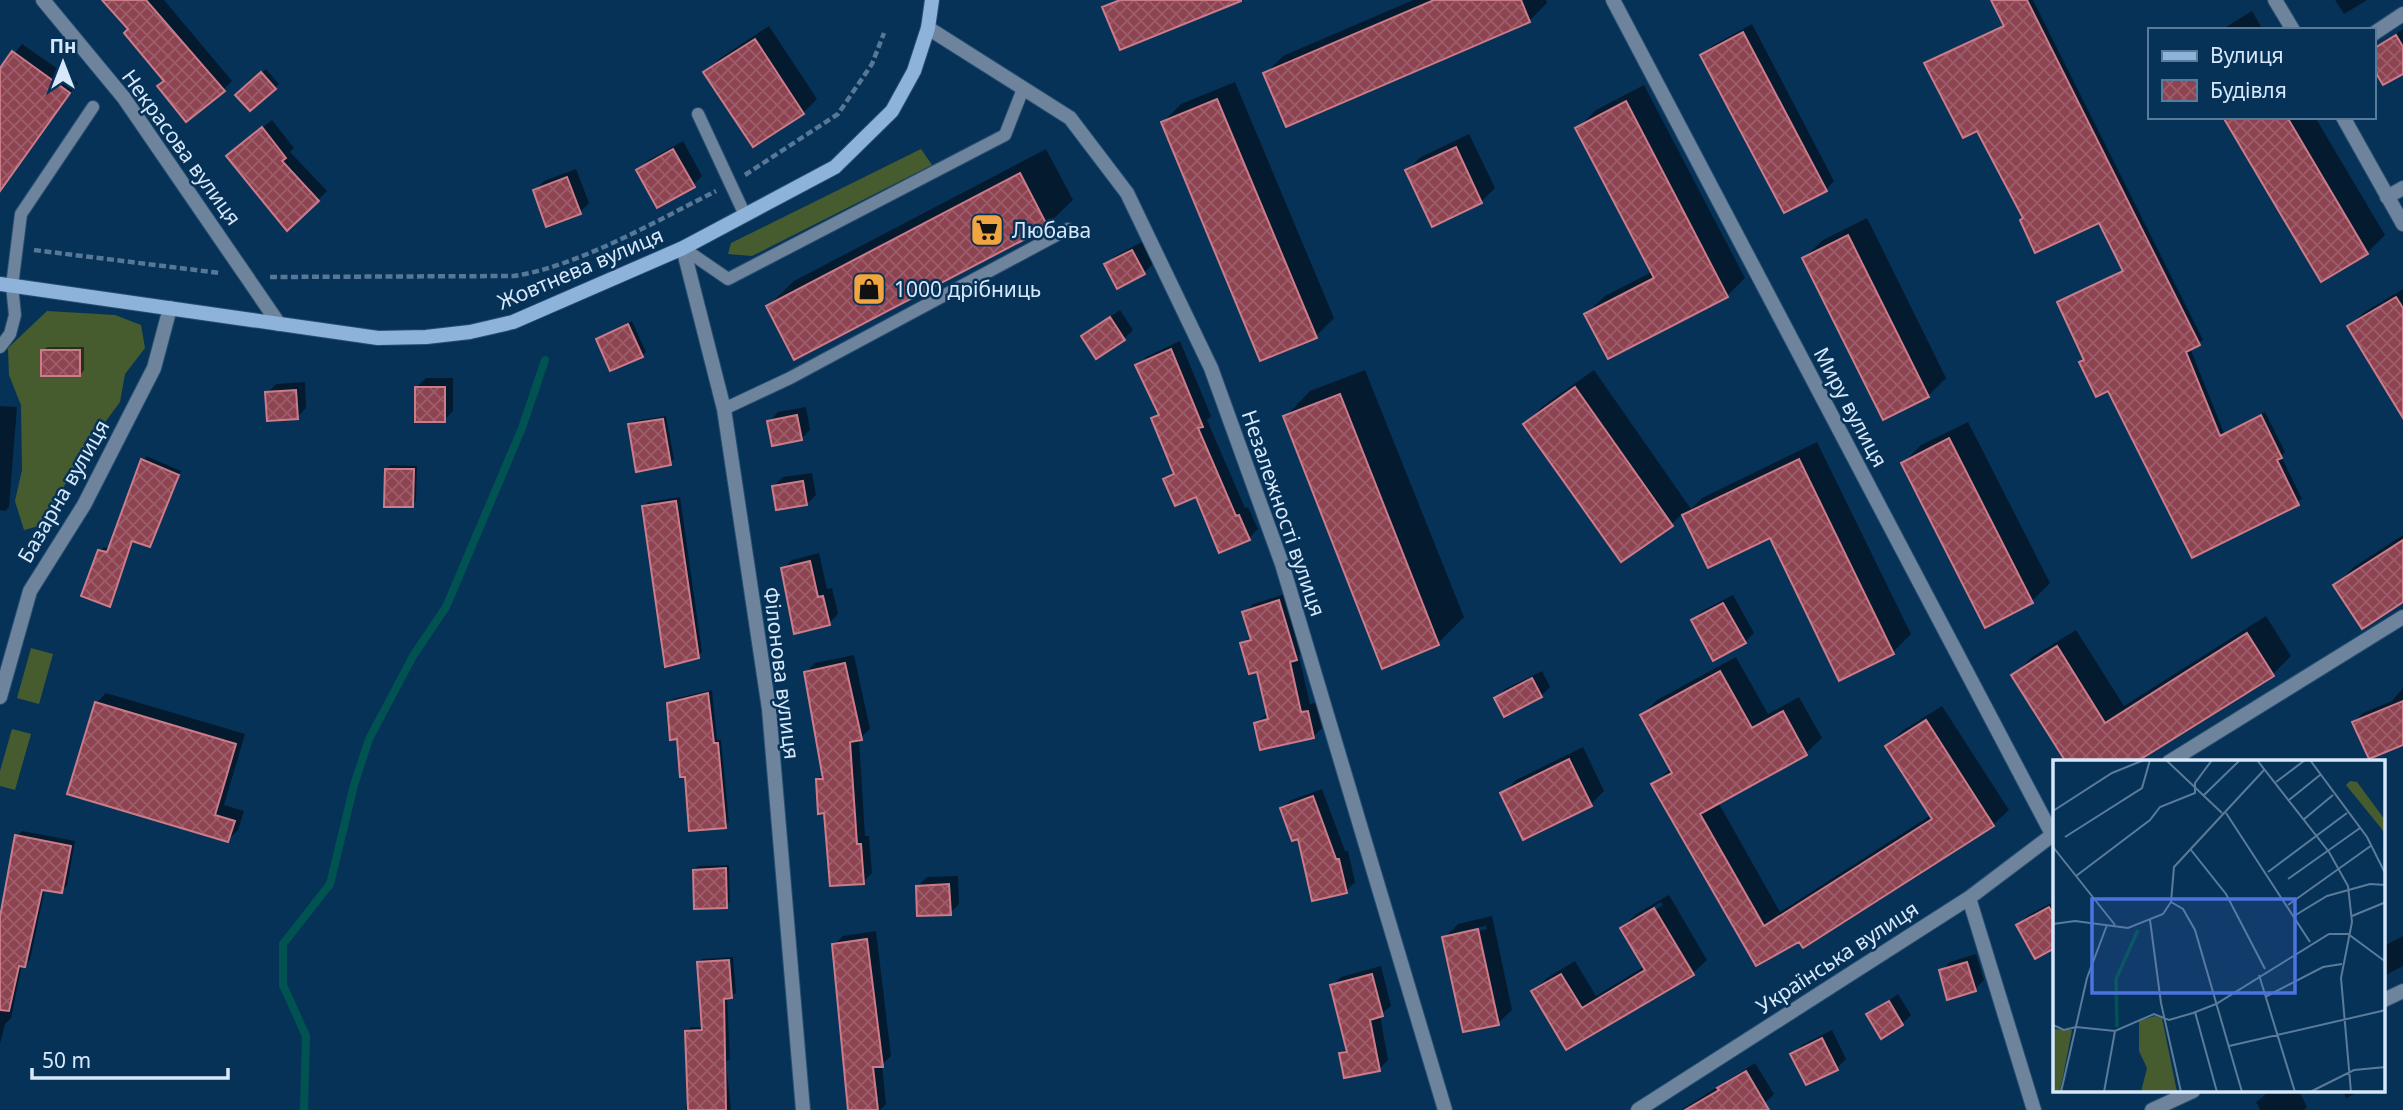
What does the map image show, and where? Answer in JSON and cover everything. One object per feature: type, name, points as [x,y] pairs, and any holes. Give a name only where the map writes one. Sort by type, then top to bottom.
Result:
[{"type":"main road","name":"Жовтнева вулиця","points":[[6,285],[378,338],[426,337],[470,332],[513,322],[683,248],[835,167],[892,111],[914,71],[928,28],[932,0]]},
{"type":"street","name":"Некрасова вулиця","points":[[43,0],[124,98],[249,276],[279,324]]},
{"type":"street","name":"Миру вулиця","points":[[1613,0],[2053,831]]},
{"type":"street","points":[[2275,0],[2292,28]]},
{"type":"street","points":[[2375,33],[2403,14]]},
{"type":"street","name":"Незалежності вулиця","points":[[928,28],[1070,118],[1127,193],[1211,368],[1282,564],[1445,1110]]},
{"type":"street","points":[[2344,119],[2403,224]]},
{"type":"street","points":[[2387,197],[2403,188]]},
{"type":"street","name":"Філонова вулиця","points":[[683,248],[724,409],[769,709],[803,1110]]},
{"type":"street","name":"Базарна вулиця","points":[[0,697],[30,591],[84,505],[154,368],[170,307]]},
{"type":"street","points":[[2172,760],[2403,617]]},
{"type":"street","name":"Українська вулиця","points":[[1637,1110],[1969,898],[2053,834]]},
{"type":"street","points":[[1969,898],[2034,1110]]},
{"type":"street","points":[[2386,999],[2403,991]]},
{"type":"street","points":[[2152,1110],[2191,1092]]},
{"type":"lane","points":[[683,248],[728,279],[1005,135],[1023,89]]},
{"type":"lane","points":[[0,346],[10,334],[15,315],[6,285],[16,248],[21,214],[93,107]]},
{"type":"lane","points":[[698,114],[745,215]]},
{"type":"lane","points":[[724,409],[790,378],[1068,229]]},
{"type":"path","points":[[16,248],[249,276],[513,276],[533,273],[552,268],[731,184],[838,114],[872,64],[884,33]]},
{"type":"green space","points":[[921,149],[932,165],[752,256],[728,254],[731,243]]},
{"type":"green space","points":[[47,311],[115,315],[141,325],[145,348],[125,374],[120,402],[81,455],[43,525],[24,530],[15,501],[22,470],[21,405],[9,375],[8,348]]},
{"type":"green space","points":[[31,648],[53,654],[39,704],[17,698]]},
{"type":"green space","points":[[12,729],[31,734],[15,790],[0,786],[0,771]]},
{"type":"building","points":[[102,0],[146,0],[225,91],[186,122],[157,86],[164,81],[124,33],[128,29]]},
{"type":"building","points":[[1120,0],[1241,1],[1120,50],[1102,7]]},
{"type":"building","points":[[1434,0],[1521,0],[1530,22],[1286,127],[1263,73]]},
{"type":"building","points":[[1991,0],[2027,0],[2200,345],[2186,352],[2220,436],[2261,415],[2282,458],[2277,460],[2299,505],[2192,558],[2108,391],[2096,397],[2079,362],[2084,360],[2057,302],[2123,271],[2099,223],[2035,253],[2020,220],[2023,218],[1977,131],[1963,138],[1924,63],[2004,26]]},
{"type":"building","points":[[1743,32],[1827,191],[1784,213],[1700,55]]},
{"type":"building","points":[[2396,35],[2403,47],[2403,74],[2383,85],[2375,71],[2375,48]]},
{"type":"building","points":[[755,39],[804,114],[753,147],[703,72]]},
{"type":"building","points":[[12,51],[70,93],[0,191],[0,68]]},
{"type":"building","points":[[261,72],[276,89],[250,111],[235,95]]},
{"type":"building","points":[[1217,99],[1317,338],[1260,361],[1161,122]]},
{"type":"building","points":[[1626,101],[1728,297],[1608,359],[1584,314],[1654,278],[1575,128]]},
{"type":"building","points":[[2224,119],[2288,119],[2368,254],[2321,282]]},
{"type":"building","points":[[262,127],[286,158],[282,161],[319,201],[287,231],[226,156]]},
{"type":"building","points":[[1456,147],[1482,203],[1432,227],[1405,170]]},
{"type":"building","points":[[673,149],[695,187],[657,208],[636,170]]},
{"type":"building","points":[[1020,173],[1048,227],[794,360],[766,306]]},
{"type":"building","points":[[567,177],[581,214],[546,227],[533,190]]},
{"type":"building","points":[[1848,235],[1929,397],[1883,420],[1802,258]]},
{"type":"building","points":[[1132,250],[1145,274],[1117,289],[1104,264]]},
{"type":"building","points":[[2396,297],[2403,308],[2403,418],[2347,326]]},
{"type":"building","points":[[1110,317],[1125,340],[1096,359],[1081,336]]},
{"type":"building","points":[[628,324],[643,357],[610,371],[596,339]]},
{"type":"building","points":[[1171,349],[1203,427],[1198,428],[1236,516],[1239,515],[1250,540],[1219,553],[1196,497],[1175,506],[1163,479],[1174,474],[1151,418],[1159,415],[1135,365]]},
{"type":"building","points":[[41,350],[80,350],[80,376],[41,376]]},
{"type":"building","points":[[415,387],[445,387],[445,422],[415,422]]},
{"type":"building","points":[[1575,387],[1673,526],[1621,562],[1523,424]]},
{"type":"building","points":[[296,390],[298,419],[267,421],[265,392]]},
{"type":"building","points":[[1340,394],[1439,645],[1382,669],[1283,416]]},
{"type":"building","points":[[797,415],[802,440],[772,446],[767,421]]},
{"type":"building","points":[[663,419],[671,465],[636,472],[628,424]]},
{"type":"building","points":[[1949,438],[2033,603],[1985,628],[1901,463]]},
{"type":"building","points":[[141,459],[179,475],[150,547],[132,541],[110,607],[81,596],[98,550],[107,552]]},
{"type":"building","points":[[1799,459],[1894,654],[1839,681],[1770,538],[1708,568],[1682,515]]},
{"type":"building","points":[[385,469],[414,469],[413,507],[384,507]]},
{"type":"building","points":[[803,481],[807,505],[776,510],[772,486]]},
{"type":"building","points":[[676,501],[699,658],[665,667],[642,506]]},
{"type":"building","points":[[2403,540],[2403,602],[2362,629],[2333,585]]},
{"type":"building","points":[[810,561],[818,597],[823,596],[830,625],[794,634],[781,568]]},
{"type":"building","points":[[1279,600],[1297,660],[1290,662],[1301,712],[1308,711],[1314,738],[1260,750],[1254,723],[1268,719],[1257,672],[1249,674],[1240,643],[1251,640],[1242,612]]},
{"type":"building","points":[[1723,603],[1746,643],[1713,661],[1691,620]]},
{"type":"building","points":[[2247,633],[2274,676],[2139,760],[2065,760],[2011,675],[2057,646],[2105,723]]},
{"type":"building","points":[[845,663],[862,740],[850,742],[857,844],[861,844],[864,884],[830,886],[824,813],[818,814],[816,779],[823,779],[804,672]]},
{"type":"building","points":[[1720,671],[1752,728],[1783,711],[1807,755],[1700,814],[1764,926],[1932,819],[1885,746],[1926,720],[1994,826],[1803,948],[1799,942],[1756,966],[1651,784],[1672,773],[1640,715]]},
{"type":"building","points":[[1532,678],[1542,697],[1504,717],[1494,698]]},
{"type":"building","points":[[708,693],[714,743],[718,743],[726,828],[689,831],[685,777],[680,777],[677,739],[670,740],[667,703]]},
{"type":"building","points":[[2403,701],[2403,745],[2369,759],[2352,722]]},
{"type":"building","points":[[95,702],[236,744],[215,815],[235,821],[228,842],[67,794]]},
{"type":"building","points":[[1569,759],[1592,806],[1523,840],[1500,793]]},
{"type":"building","points":[[1313,796],[1336,859],[1339,859],[1347,893],[1312,901],[1298,839],[1292,841],[1280,808]]},
{"type":"building","points":[[15,835],[71,846],[62,893],[42,890],[25,967],[19,966],[9,1011],[0,1010],[0,917]]},
{"type":"building","points":[[726,868],[727,908],[694,909],[693,870]]},
{"type":"building","points":[[949,884],[951,915],[917,916],[916,886]]},
{"type":"building","points":[[2049,907],[2053,914],[2053,949],[2035,959],[2016,925]]},
{"type":"building","points":[[1654,908],[1694,975],[1566,1050],[1531,991],[1561,974],[1582,1008],[1645,970],[1620,928]]},
{"type":"building","points":[[1478,929],[1499,1025],[1463,1032],[1442,937]]},
{"type":"building","points":[[867,939],[883,1067],[873,1067],[878,1110],[848,1110],[832,944]]},
{"type":"building","points":[[729,960],[732,998],[724,999],[726,1110],[688,1110],[685,1031],[702,1030],[697,962]]},
{"type":"building","points":[[1967,962],[1976,991],[1947,1000],[1939,970]]},
{"type":"building","points":[[1372,974],[1383,1016],[1370,1020],[1380,1071],[1344,1078],[1339,1053],[1347,1052],[1330,985]]},
{"type":"building","points":[[1889,1001],[1903,1025],[1881,1039],[1866,1014]]},
{"type":"building","points":[[1822,1038],[1838,1070],[1806,1085],[1790,1054]]},
{"type":"building","points":[[1746,1071],[1769,1110],[1685,1110],[1719,1090],[1717,1088]]},
{"type":"waterway","points":[[304,1110],[306,1036],[283,985],[283,944],[330,884],[354,785],[369,739],[413,656],[446,607],[522,428],[545,360]]},
{"type":"place","name":"Любава","points":[[987,230]]},
{"type":"place","name":"1000 дрібниць","points":[[869,289]]}]
